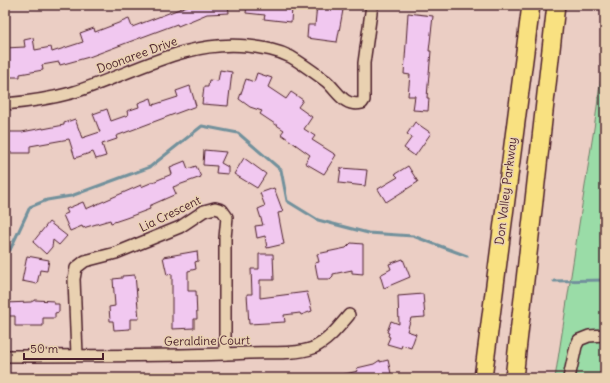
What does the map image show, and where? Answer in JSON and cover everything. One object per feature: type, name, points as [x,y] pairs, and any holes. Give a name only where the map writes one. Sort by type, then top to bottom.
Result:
[{"type":"highway","name":"Don Valley Parkway","points":[[483,378],[531,5]]},
{"type":"highway","points":[[514,378],[556,5]]},
{"type":"street","name":"Doonaree Drive","points":[[5,104],[72,93],[178,52],[230,44],[271,48],[281,52],[322,78],[342,99],[357,105],[362,103],[364,100],[364,63],[372,5]]},
{"type":"street","name":"Lia Crescent","points":[[77,355],[74,279],[76,268],[85,261],[116,253],[180,227],[204,211],[215,208],[222,210],[227,217],[225,238],[225,354]]},
{"type":"street","name":"Geraldine Court","points":[[5,356],[225,354],[294,351],[311,348],[321,343],[349,316]]},
{"type":"street","points":[[569,378],[572,358],[579,340],[589,336],[605,335]]},
{"type":"green space","points":[[605,45],[605,378],[555,378],[595,122]]},
{"type":"building","points":[[190,5],[228,5],[229,13],[207,14],[178,26],[177,24],[89,57],[60,65],[59,62],[42,65],[43,70],[20,74],[20,77],[7,77],[7,70],[5,70],[5,48],[25,47],[24,40],[33,38],[35,50],[51,47],[52,52],[83,42],[80,33],[94,28],[95,32],[129,19],[132,27]]},
{"type":"building","points":[[247,5],[292,7],[291,22],[264,19],[265,15],[246,13]]},
{"type":"building","points":[[317,5],[331,5],[330,8],[343,10],[337,42],[307,38],[308,25],[315,25]]},
{"type":"building","points":[[408,13],[433,16],[429,51],[431,51],[427,98],[429,98],[428,111],[413,110],[415,96],[408,96],[410,75],[404,74]]},
{"type":"building","points":[[220,70],[232,72],[228,106],[202,104],[204,87],[208,87],[209,80],[218,81]]},
{"type":"building","points":[[257,73],[272,78],[268,87],[286,99],[291,92],[303,100],[298,107],[312,117],[304,129],[315,136],[312,140],[336,155],[324,174],[305,163],[310,155],[281,134],[284,130],[260,114],[262,111],[250,107],[239,99],[246,79],[254,82]]},
{"type":"building","points":[[190,86],[196,106],[116,136],[117,139],[102,144],[106,156],[96,159],[93,152],[75,158],[69,139],[30,146],[30,153],[7,153],[5,132],[22,132],[43,129],[64,125],[64,123],[75,119],[82,138],[100,132],[93,114],[107,109],[111,121],[128,115],[127,111],[139,107],[138,103],[151,98],[153,105],[178,97],[176,91]]},
{"type":"building","points":[[415,122],[431,133],[415,156],[404,148],[412,137],[407,134]]},
{"type":"building","points":[[204,150],[226,152],[221,163],[228,167],[228,174],[216,173],[217,166],[203,165]]},
{"type":"building","points":[[244,158],[266,174],[257,188],[234,174]]},
{"type":"building","points":[[185,161],[188,169],[196,166],[201,177],[173,187],[176,194],[149,206],[150,209],[126,218],[111,223],[110,220],[83,228],[82,226],[70,231],[63,215],[68,213],[66,209],[83,202],[86,209],[141,185],[141,187],[172,174],[170,167]]},
{"type":"building","points":[[408,166],[418,182],[386,202],[378,189],[398,177],[395,174]]},
{"type":"building","points":[[341,168],[367,170],[365,186],[339,183]]},
{"type":"building","points":[[274,188],[283,212],[278,213],[284,244],[267,248],[265,236],[257,238],[255,226],[263,225],[258,209],[265,206],[260,193]]},
{"type":"building","points":[[49,222],[67,236],[59,245],[53,240],[52,247],[46,254],[33,242]]},
{"type":"building","points":[[351,243],[363,244],[363,274],[352,273],[352,270],[333,274],[330,279],[318,279],[315,263],[319,262],[317,254],[346,248]]},
{"type":"building","points":[[197,251],[198,261],[195,262],[196,269],[188,271],[188,291],[196,291],[197,319],[194,319],[194,328],[172,329],[172,274],[167,275],[163,257]]},
{"type":"building","points":[[259,254],[273,254],[274,280],[260,280],[260,298],[307,292],[312,311],[301,315],[300,313],[284,315],[285,322],[249,324],[247,294],[252,294],[251,269],[259,269]]},
{"type":"building","points":[[27,256],[49,260],[47,271],[40,270],[37,284],[22,281]]},
{"type":"building","points":[[403,259],[410,277],[384,288],[380,275],[391,269],[389,264]]},
{"type":"building","points":[[135,275],[139,319],[130,319],[130,329],[114,330],[113,321],[110,321],[109,307],[115,306],[113,279],[122,278],[122,276]]},
{"type":"building","points":[[423,294],[425,317],[411,318],[407,331],[416,334],[411,348],[402,345],[401,348],[387,344],[390,337],[388,336],[389,333],[387,332],[391,321],[399,324],[398,296]]},
{"type":"building","points":[[35,300],[54,301],[54,304],[59,304],[59,312],[55,313],[55,318],[43,318],[43,326],[15,326],[15,316],[5,316],[5,303],[31,302]]},
{"type":"building","points":[[380,360],[380,362],[388,360],[392,378],[341,378],[341,375],[358,371],[357,368],[374,364]]},
{"type":"waterway","points":[[10,250],[30,207],[47,200],[71,196],[150,167],[202,126],[238,133],[281,170],[287,201],[318,220],[368,233],[413,236],[467,256]]},
{"type":"waterway","points":[[554,281],[605,280]]}]
